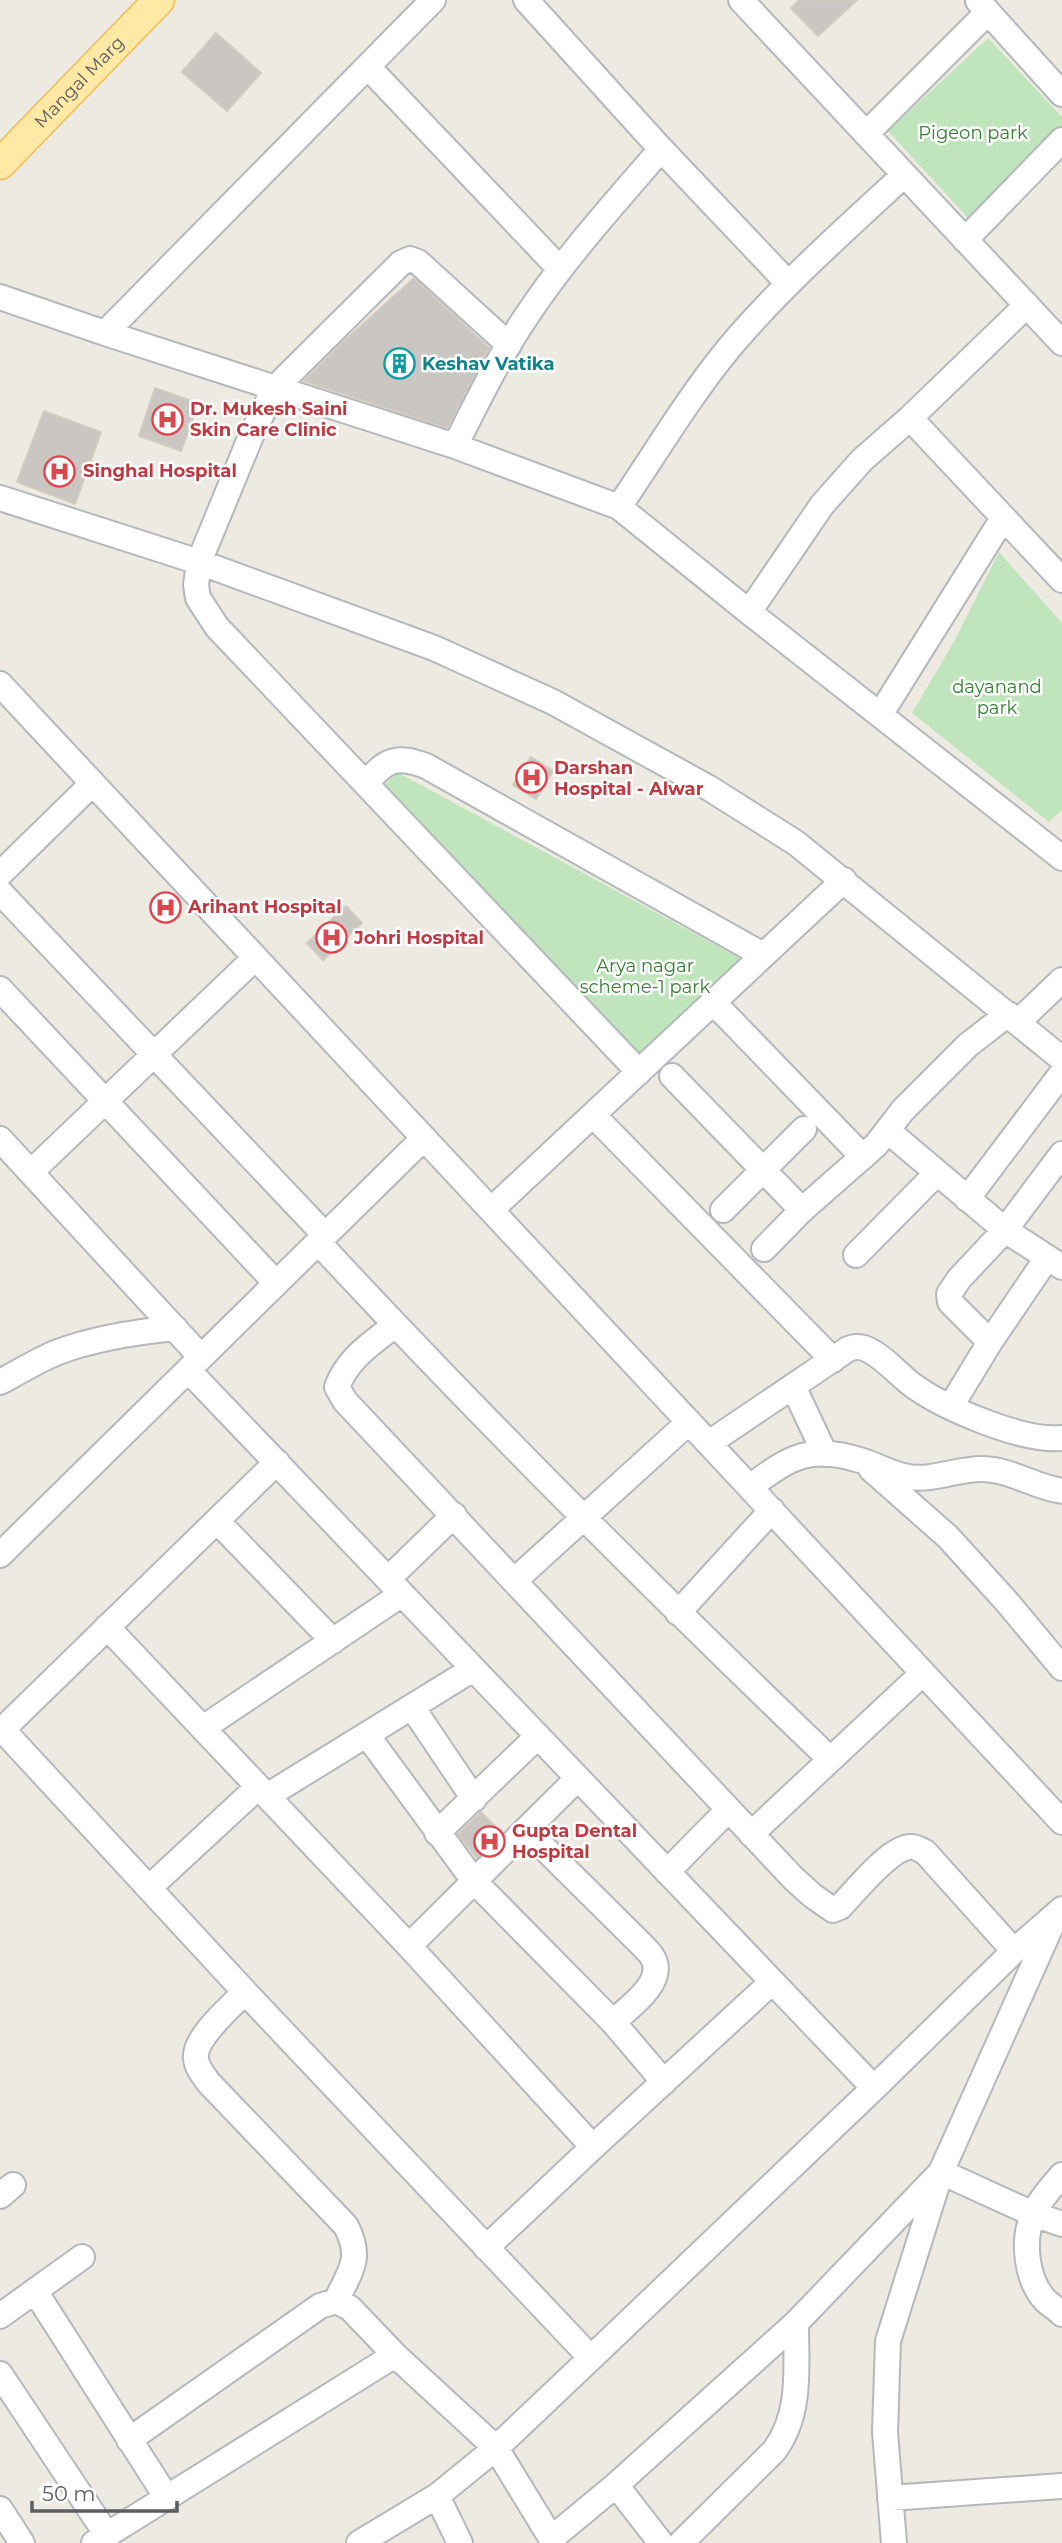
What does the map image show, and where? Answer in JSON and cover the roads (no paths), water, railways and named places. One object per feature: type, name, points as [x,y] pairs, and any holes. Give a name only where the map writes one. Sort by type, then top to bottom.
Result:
[{"type":"main road","name":"Mangal Marg","points":[[0,135],[134,0]]},
{"type":"main road","name":"Mangal Marg","points":[[0,164],[159,0]]},
{"type":"street","points":[[105,333],[433,0]]},
{"type":"street","points":[[526,0],[661,149],[788,282]]},
{"type":"street","points":[[741,0],[1062,343]]},
{"type":"street","points":[[866,134],[982,6],[1062,93]]},
{"type":"street","points":[[368,67],[560,269]]},
{"type":"street","points":[[965,240],[1062,140]]},
{"type":"street","points":[[456,446],[509,345],[560,269],[661,149]]},
{"type":"street","points":[[619,507],[714,367],[788,282],[904,175]]},
{"type":"street","points":[[509,345],[418,262],[410,259],[401,262],[274,389],[251,436],[199,562],[196,585],[198,598],[203,609],[639,1072]]},
{"type":"street","points":[[0,297],[274,389],[456,446],[619,507],[1062,858]]},
{"type":"street","points":[[749,612],[822,505],[862,460],[910,418],[1027,305]]},
{"type":"street","points":[[910,418],[1062,580]]},
{"type":"street","points":[[0,498],[199,562],[434,648],[553,702],[738,806],[796,843],[1062,1059]]},
{"type":"street","points":[[880,715],[1003,518]]},
{"type":"street","points":[[0,684],[1062,1822]]},
{"type":"street","points":[[366,783],[378,769],[391,760],[408,759],[426,766],[763,955]]},
{"type":"street","points":[[0,874],[92,784]]},
{"type":"street","points":[[491,1210],[844,880]]},
{"type":"street","points":[[0,892],[154,1054],[395,1325],[678,1614],[830,1759]]},
{"type":"street","points":[[31,1172],[254,959]]},
{"type":"street","points":[[764,1249],[802,1210],[863,1157],[888,1131],[903,1110],[968,1045],[1013,1018],[1062,980]]},
{"type":"street","points":[[0,989],[276,1283]]},
{"type":"street","points":[[713,1002],[863,1157]]},
{"type":"street","points":[[967,1199],[1062,1073]]},
{"type":"street","points":[[672,1076],[802,1210]]},
{"type":"street","points":[[593,1115],[833,1360]]},
{"type":"street","points":[[723,1210],[804,1129]]},
{"type":"street","points":[[888,1131],[1005,1230],[1055,1262],[990,1342],[951,1406]]},
{"type":"street","points":[[0,1555],[424,1138]]},
{"type":"street","points":[[0,1139],[175,1328],[195,1363],[277,1462],[874,2088]]},
{"type":"street","points":[[990,1342],[950,1302],[949,1293],[1005,1230],[1062,1153]]},
{"type":"street","points":[[856,1255],[937,1173]]},
{"type":"street","points":[[395,1325],[352,1359],[344,1371],[337,1387],[345,1401],[794,1879],[834,1910],[888,1858],[913,1846],[925,1852],[1014,1951]]},
{"type":"street","points":[[0,1382],[57,1353],[76,1347],[117,1336],[175,1328]]},
{"type":"street","points":[[709,1443],[848,1349],[857,1346],[866,1348],[913,1385],[951,1406],[1030,1436],[1049,1440],[1062,1438]]},
{"type":"street","points":[[793,1386],[825,1454]]},
{"type":"street","points":[[514,1581],[689,1422]]},
{"type":"street","points":[[750,1487],[776,1467],[806,1453],[861,1460],[908,1477],[924,1478],[988,1469],[1062,1491]]},
{"type":"street","points":[[861,1460],[948,1537],[1062,1668]]},
{"type":"street","points":[[277,1462],[1,1728],[245,1992],[591,2358]]},
{"type":"street","points":[[678,1614],[772,1510]]},
{"type":"street","points":[[203,1728],[333,1641],[395,1587],[454,1516]]},
{"type":"street","points":[[217,1521],[333,1641]]},
{"type":"street","points":[[107,1627],[409,1946],[593,2147]]},
{"type":"street","points":[[150,1887],[263,1792],[367,1735],[473,1669]]},
{"type":"street","points":[[751,1834],[923,1673]]},
{"type":"street","points":[[412,1707],[474,1800]]},
{"type":"street","points":[[367,1735],[474,1881],[613,2022],[664,2082]]},
{"type":"street","points":[[437,1833],[538,1736]]},
{"type":"street","points":[[409,1946],[578,1778]]},
{"type":"street","points":[[667,1872],[728,1810]]},
{"type":"street","points":[[526,1830],[654,1960],[655,1973],[650,1987],[613,2022]]},
{"type":"street","points":[[359,2543],[437,2496],[496,2448],[1014,1951],[1059,1912]]},
{"type":"street","points":[[894,2543],[885,2432],[888,2341],[941,2172],[1059,1912]]},
{"type":"street","points":[[486,2248],[772,1982]]},
{"type":"street","points":[[129,2440],[320,2306],[335,2301],[354,2267],[353,2240],[345,2226],[200,2071],[195,2058],[198,2043],[245,1992]]},
{"type":"street","points":[[335,2301],[350,2308],[395,2355],[496,2448],[553,2541],[796,2323],[941,2172]]},
{"type":"street","points":[[941,2172],[1033,2214],[1062,2224]]},
{"type":"street","points":[[1062,2175],[1033,2214],[1026,2240],[1029,2265],[1036,2285],[1044,2299],[1062,2314]]},
{"type":"street","points":[[0,2316],[82,2257]]},
{"type":"street","points":[[35,2291],[167,2498]]},
{"type":"street","points":[[681,2543],[786,2436],[796,2399],[796,2323]]},
{"type":"street","points":[[0,2374],[100,2539],[395,2355]]},
{"type":"street","points":[[616,2485],[661,2543]]},
{"type":"street","points":[[890,2498],[1062,2486]]},
{"type":"street","points":[[437,2496],[460,2543]]},
{"type":"street","points":[[0,2509],[22,2543]]},
{"type":"place","name":"Keshav Vatika","points":[[399,364]]},
{"type":"place","name":"Dr. Mukesh Saini Skin Care Clinic","points":[[167,419]]},
{"type":"place","name":"Singhal Hospital","points":[[60,471]]},
{"type":"place","name":"Darshan Hospital - Alwar","points":[[531,778]]},
{"type":"place","name":"Arihant Hospital","points":[[165,907]]},
{"type":"place","name":"Johri Hospital","points":[[331,938]]},
{"type":"place","name":"Gupta Dental Hospital","points":[[489,1841]]},
{"type":"park label","name":"Pigeon park","points":[[973,133]]},
{"type":"park label","name":"dayanand park","points":[[997,697]]},
{"type":"park label","name":"Arya nagar scheme-1 park","points":[[645,976]]}]
